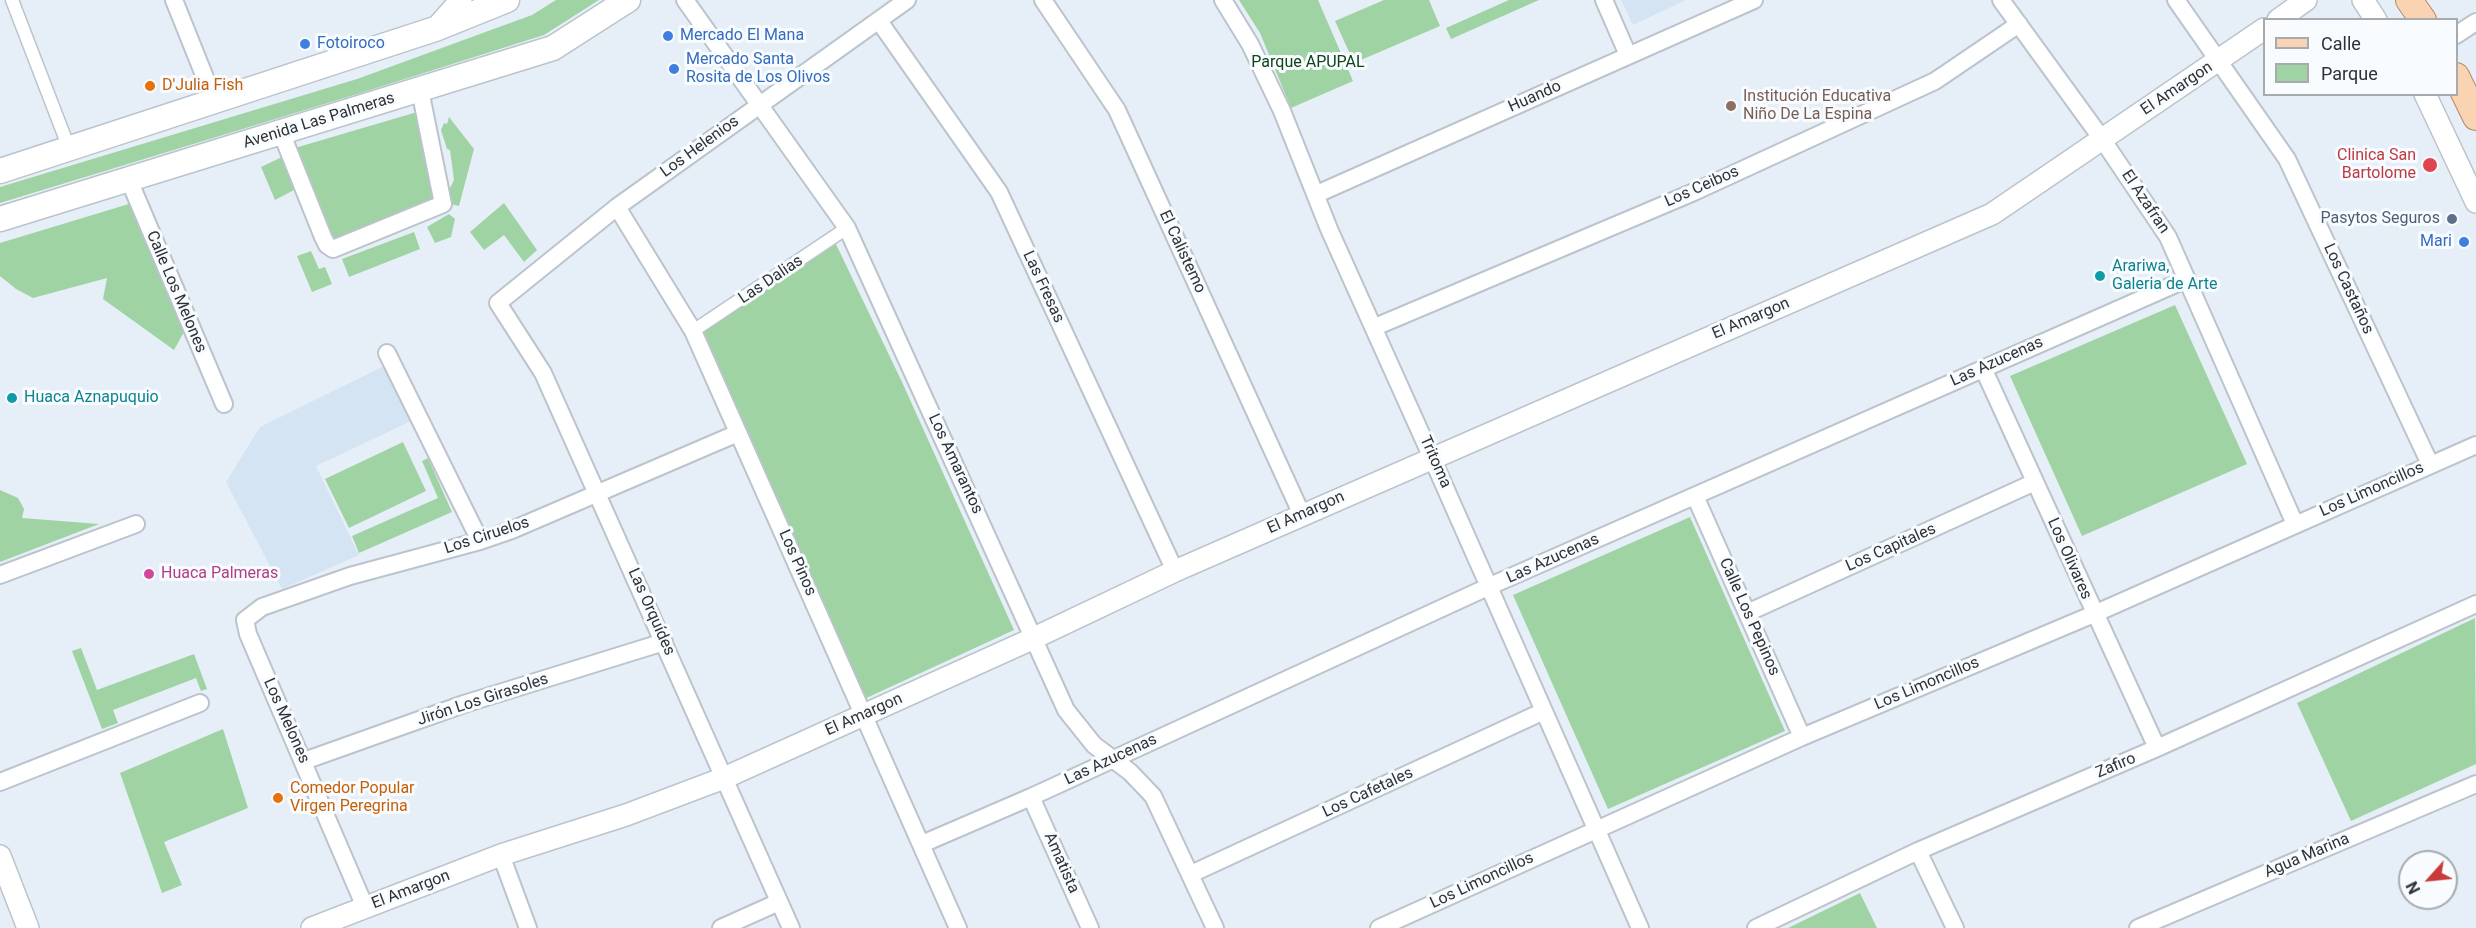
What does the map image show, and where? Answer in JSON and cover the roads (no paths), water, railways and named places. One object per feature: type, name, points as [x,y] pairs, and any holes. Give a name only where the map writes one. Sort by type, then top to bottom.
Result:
[{"type":"main road","points":[[0,171],[435,29],[507,0]]},
{"type":"main road","name":"Avenida Las Palmeras","points":[[0,219],[553,48],[628,0]]},
{"type":"main road","points":[[2409,0],[2422,18]]},
{"type":"main road","points":[[2458,78],[2476,117]]},
{"type":"street","points":[[12,0],[69,148]]},
{"type":"street","points":[[174,0],[214,100]]},
{"type":"street","points":[[435,29],[461,0]]},
{"type":"street","name":"Los Amarantos","points":[[685,0],[848,228],[973,502],[1032,639],[1072,720],[1094,745],[1130,772],[1153,796],[1215,928]]},
{"type":"street","name":"Los Helenios","points":[[498,303],[616,207],[907,0]]},
{"type":"street","name":"El Calistemo","points":[[1043,0],[1117,110],[1302,515]]},
{"type":"street","name":"Tritoma","points":[[1223,0],[1255,53],[1282,111],[1317,194],[1329,229],[1375,327],[1640,928]]},
{"type":"street","points":[[1604,0],[1628,55]]},
{"type":"street","name":"Huando","points":[[1317,194],[1754,0]]},
{"type":"street","name":"El Azafran","points":[[2001,0],[2102,139],[2168,237],[2295,524]]},
{"type":"street","name":"Los Castaños","points":[[2176,0],[2287,159],[2430,464]]},
{"type":"street","points":[[2281,18],[2306,0]]},
{"type":"street","points":[[2363,0],[2375,18]]},
{"type":"street","name":"Las Fresas","points":[[879,21],[999,192],[1175,571]]},
{"type":"street","points":[[2458,34],[2476,22]]},
{"type":"street","name":"Los Ceibos","points":[[1375,327],[1694,192],[1935,81],[2019,24]]},
{"type":"street","name":"El Amargon","points":[[312,928],[501,855],[626,815],[724,778],[1032,639],[1175,571],[1992,214],[2263,30]]},
{"type":"street","points":[[280,132],[323,237],[327,245],[333,249],[443,204],[420,90]]},
{"type":"street","points":[[2426,96],[2476,202]]},
{"type":"street","name":"Calle Los Melones","points":[[129,180],[224,404]]},
{"type":"street","name":"Los Pinos","points":[[616,207],[693,331],[958,928]]},
{"type":"street","name":"Las Dalias","points":[[693,331],[848,228]]},
{"type":"street","name":"Las Azucenas","points":[[922,844],[1031,797],[1490,586],[2187,279]]},
{"type":"street","name":"Las Orquídes","points":[[498,303],[543,373],[791,928]]},
{"type":"street","points":[[387,353],[480,541]]},
{"type":"street","name":"Los Olivares","points":[[1983,368],[2157,748]]},
{"type":"street","name":"Los Ciruelos","points":[[248,634],[246,620],[262,607],[350,576],[480,541],[599,494],[738,433]]},
{"type":"street","name":"Los Limoncillos","points":[[1379,928],[1802,737],[2094,614],[2476,445]]},
{"type":"street","name":"Los Capitales","points":[[1747,613],[2035,482]]},
{"type":"street","name":"Calle Los Pepinos","points":[[1695,496],[1802,737]]},
{"type":"street","points":[[0,575],[136,525]]},
{"type":"street","name":"Zafiro","points":[[1755,928],[1918,851],[2157,748],[2476,604]]},
{"type":"street","name":"Los Melones","points":[[248,634],[365,907]]},
{"type":"street","name":"Jirón Los Girasoles","points":[[304,761],[464,704],[664,642]]},
{"type":"street","points":[[0,782],[200,703]]},
{"type":"street","name":"Los Cafetales","points":[[1191,874],[1544,711]]},
{"type":"street","name":"Agua Marina","points":[[2138,928],[2476,784]]},
{"type":"street","name":"Amatista","points":[[1031,797],[1090,928]]},
{"type":"street","points":[[1918,851],[1955,928]]},
{"type":"street","points":[[501,855],[528,928]]},
{"type":"street","points":[[0,856],[28,928]]},
{"type":"street","points":[[722,928],[779,902]]},
{"type":"place","name":"Mercado El Mana","points":[[668,36]]},
{"type":"place","name":"Fotoiroco","points":[[305,44]]},
{"type":"place","name":"Mercado Santa Rosita de Los Olivos","points":[[674,69]]},
{"type":"place","name":"D'Julia Fish","points":[[150,86]]},
{"type":"place","name":"Institución Educativa Niño De La Espina","points":[[1731,106]]},
{"type":"place","name":"Clinica San Bartolome","points":[[2430,165]]},
{"type":"place","name":"Pasytos Seguros","points":[[2452,219]]},
{"type":"place","name":"Mari","points":[[2464,242]]},
{"type":"place","name":"Arariwa, Galeria de Arte","points":[[2100,276]]},
{"type":"place","name":"Huaca Aznapuquio","points":[[12,398]]},
{"type":"place","name":"Huaca Palmeras","points":[[149,574]]},
{"type":"place","name":"Comedor Popular Virgen Peregrina","points":[[278,798]]},
{"type":"park label","name":"Parque APUPAL","points":[[1308,63]]}]
